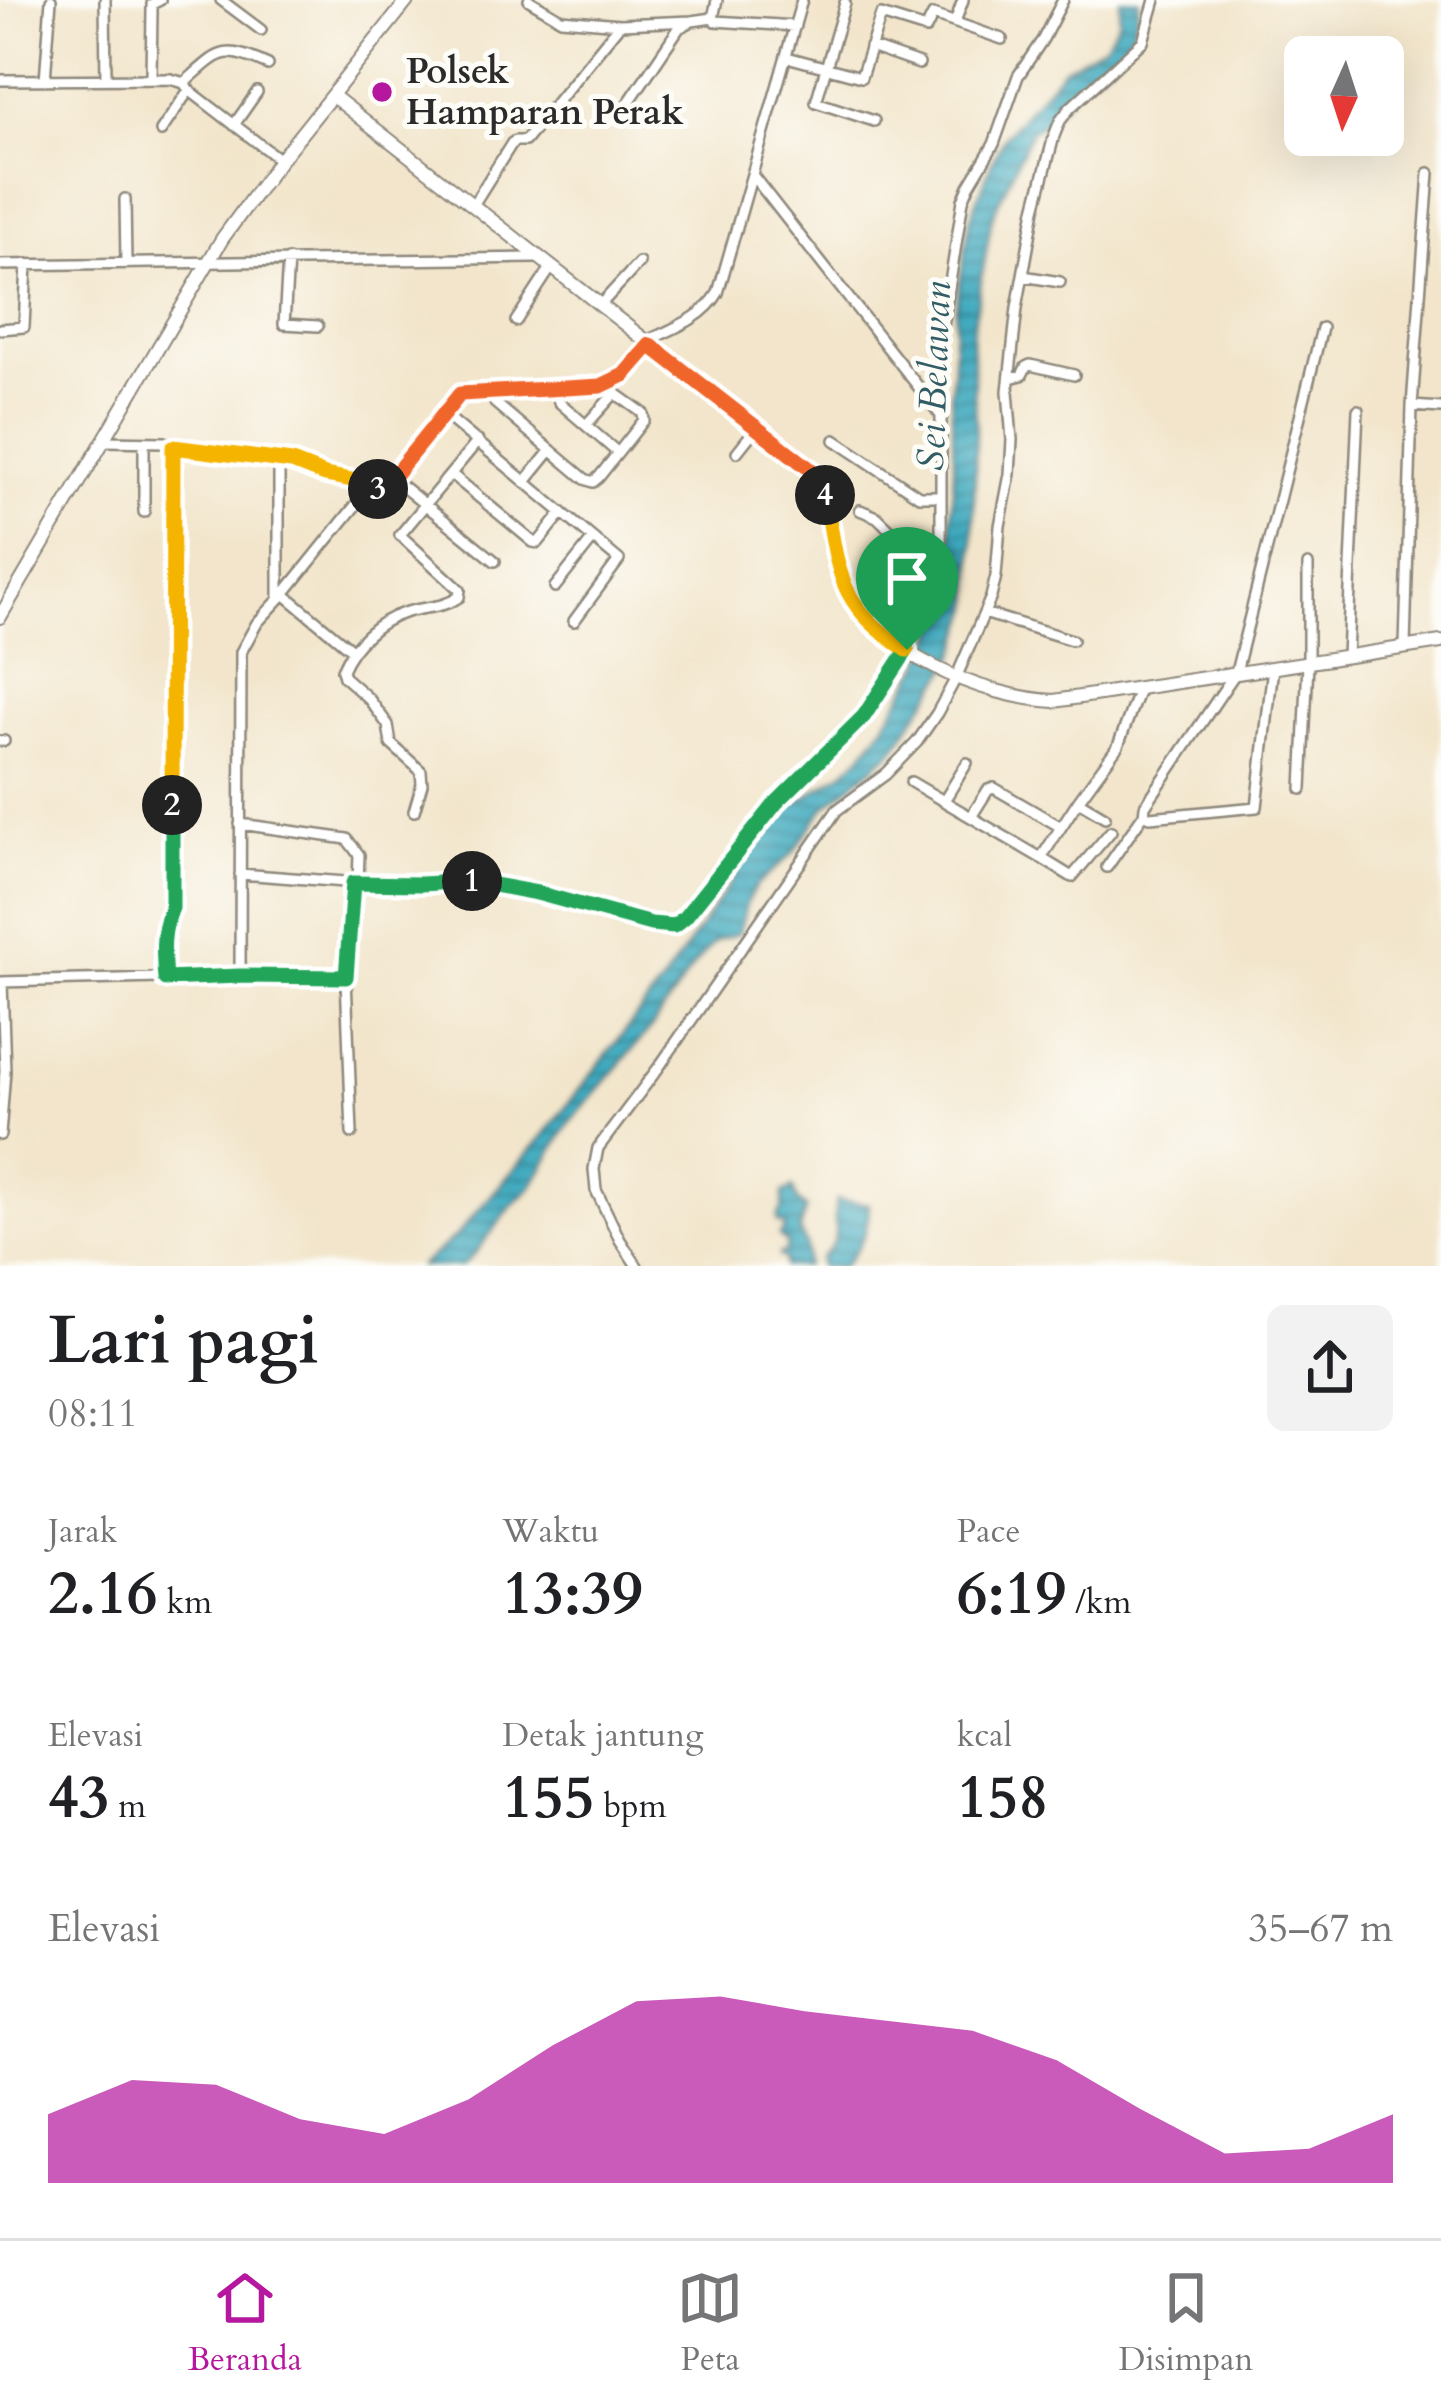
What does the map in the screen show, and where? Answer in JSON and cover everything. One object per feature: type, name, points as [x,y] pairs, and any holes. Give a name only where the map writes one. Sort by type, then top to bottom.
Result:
[{"type":"main road","points":[[0,617],[208,262],[280,160],[406,0]]},
{"type":"main road","points":[[333,96],[820,479],[846,592],[868,621],[955,677],[1009,697],[1054,701],[1441,642]]},
{"type":"street","points":[[45,80],[51,0]]},
{"type":"street","points":[[105,0],[106,79]]},
{"type":"street","points":[[151,78],[152,4],[160,0]]},
{"type":"street","points":[[221,0],[261,30]]},
{"type":"street","points":[[529,0],[561,19],[620,24],[712,18],[795,26]]},
{"type":"street","points":[[712,18],[717,0]]},
{"type":"street","points":[[586,425],[647,343],[699,315],[714,301],[802,0]]},
{"type":"street","points":[[787,57],[861,77],[880,14],[925,28],[937,0]]},
{"type":"street","points":[[955,22],[963,0]]},
{"type":"street","points":[[240,874],[356,883],[480,881],[665,927],[685,917],[776,803],[864,716],[918,626],[921,603],[941,550],[941,339],[965,194],[994,144],[1018,76],[1063,0]]},
{"type":"street","points":[[638,1266],[596,1190],[598,1148],[837,810],[886,774],[917,742],[955,677],[995,582],[1010,474],[1010,378],[1023,277],[1057,128],[1070,108],[1143,41],[1155,0]]},
{"type":"street","points":[[845,3],[816,102],[874,121]]},
{"type":"street","points":[[933,15],[1002,39]]},
{"type":"street","points":[[620,114],[674,35],[692,21]]},
{"type":"street","points":[[473,205],[512,143],[525,141],[620,24]]},
{"type":"street","points":[[870,47],[919,64]]},
{"type":"street","points":[[161,131],[186,87],[206,64],[227,52],[239,52],[268,65]]},
{"type":"street","points":[[0,80],[171,79],[280,160]]},
{"type":"street","points":[[234,125],[257,92]]},
{"type":"street","points":[[1405,647],[1412,406],[1429,173]]},
{"type":"street","points":[[752,176],[942,417]]},
{"type":"street","points":[[125,199],[126,263]]},
{"type":"street","points":[[0,265],[539,258]]},
{"type":"street","points":[[288,260],[284,324],[318,326]]},
{"type":"street","points":[[601,304],[639,263]]},
{"type":"street","points":[[0,328],[24,327],[27,264]]},
{"type":"street","points":[[516,321],[552,266]]},
{"type":"street","points":[[1023,277],[1060,283]]},
{"type":"street","points":[[1107,867],[1235,671],[1322,328]]},
{"type":"street","points":[[1010,378],[1022,375],[1030,365],[1074,375]]},
{"type":"street","points":[[104,441],[165,442],[173,447],[297,463],[381,491],[460,394],[491,392],[556,391],[612,388],[644,416],[641,426],[592,482],[495,403],[491,392]]},
{"type":"street","points":[[556,391],[558,401],[618,453]]},
{"type":"street","points":[[1412,406],[1441,408]]},
{"type":"street","points":[[1347,656],[1358,410]]},
{"type":"street","points":[[444,414],[620,562],[574,621]]},
{"type":"street","points":[[737,452],[756,428]]},
{"type":"street","points":[[835,440],[919,496],[941,496]]},
{"type":"street","points":[[414,811],[421,771],[391,744],[388,725],[342,670],[353,651],[386,621],[447,604],[460,594],[400,535],[478,441]]},
{"type":"street","points":[[144,442],[144,512]]},
{"type":"street","points":[[165,979],[164,921],[172,908],[173,447]]},
{"type":"street","points":[[525,482],[551,450]]},
{"type":"street","points":[[279,460],[282,596]]},
{"type":"street","points":[[451,473],[533,542],[562,514]]},
{"type":"street","points":[[392,478],[495,562]]},
{"type":"street","points":[[240,976],[241,652],[257,623],[372,485]]},
{"type":"street","points":[[860,510],[878,518],[934,572]]},
{"type":"street","points":[[555,586],[593,538]]},
{"type":"street","points":[[1302,789],[1308,565]]},
{"type":"street","points":[[282,596],[353,651]]},
{"type":"street","points":[[985,613],[1072,640]]},
{"type":"street","points":[[1144,814],[1257,807],[1273,667]]},
{"type":"street","points":[[1041,858],[1118,746],[1140,687]]},
{"type":"street","points":[[944,802],[967,764]]},
{"type":"street","points":[[911,782],[1072,877],[1111,831]]},
{"type":"street","points":[[971,817],[994,788],[1061,827]]},
{"type":"street","points":[[1078,800],[1105,817]]},
{"type":"street","points":[[240,824],[347,839],[359,854],[346,977],[352,1132]]},
{"type":"street","points":[[0,1135],[5,1071],[1,982],[346,977]]},
{"type":"water","name":"Sei Belawan","points":[[1120,0],[1139,0],[1128,41],[1111,63],[1031,131],[992,217],[972,334],[976,431],[972,607],[954,660],[893,751],[825,807],[792,854],[756,886],[739,933],[715,941],[696,962],[651,1028],[568,1125],[531,1188],[474,1255],[462,1266],[420,1266],[456,1236],[544,1135],[658,989],[765,832],[861,756],[922,662],[947,606],[956,306],[970,219],[1004,137],[1063,69],[1104,45],[1119,21]]},
{"type":"water","points":[[793,1188],[797,1201],[806,1208],[799,1230],[806,1244],[806,1266],[784,1266],[779,1256],[787,1243],[779,1236],[784,1224],[777,1217],[783,1208],[783,1193]]},
{"type":"water","points":[[836,1200],[869,1204],[866,1230],[843,1266],[820,1266],[820,1258],[835,1237]]},
{"type":"place","name":"Polsek Hamparan Perak","points":[[382,92]]},
{"type":"route","points":[[650,345],[815,473],[825,493],[846,592],[876,629],[907,650],[864,716],[776,803],[674,926],[480,881],[353,883],[346,977],[165,979],[164,921],[172,908],[173,447],[292,462],[381,491],[460,394],[601,386],[624,375],[650,345]]}]
